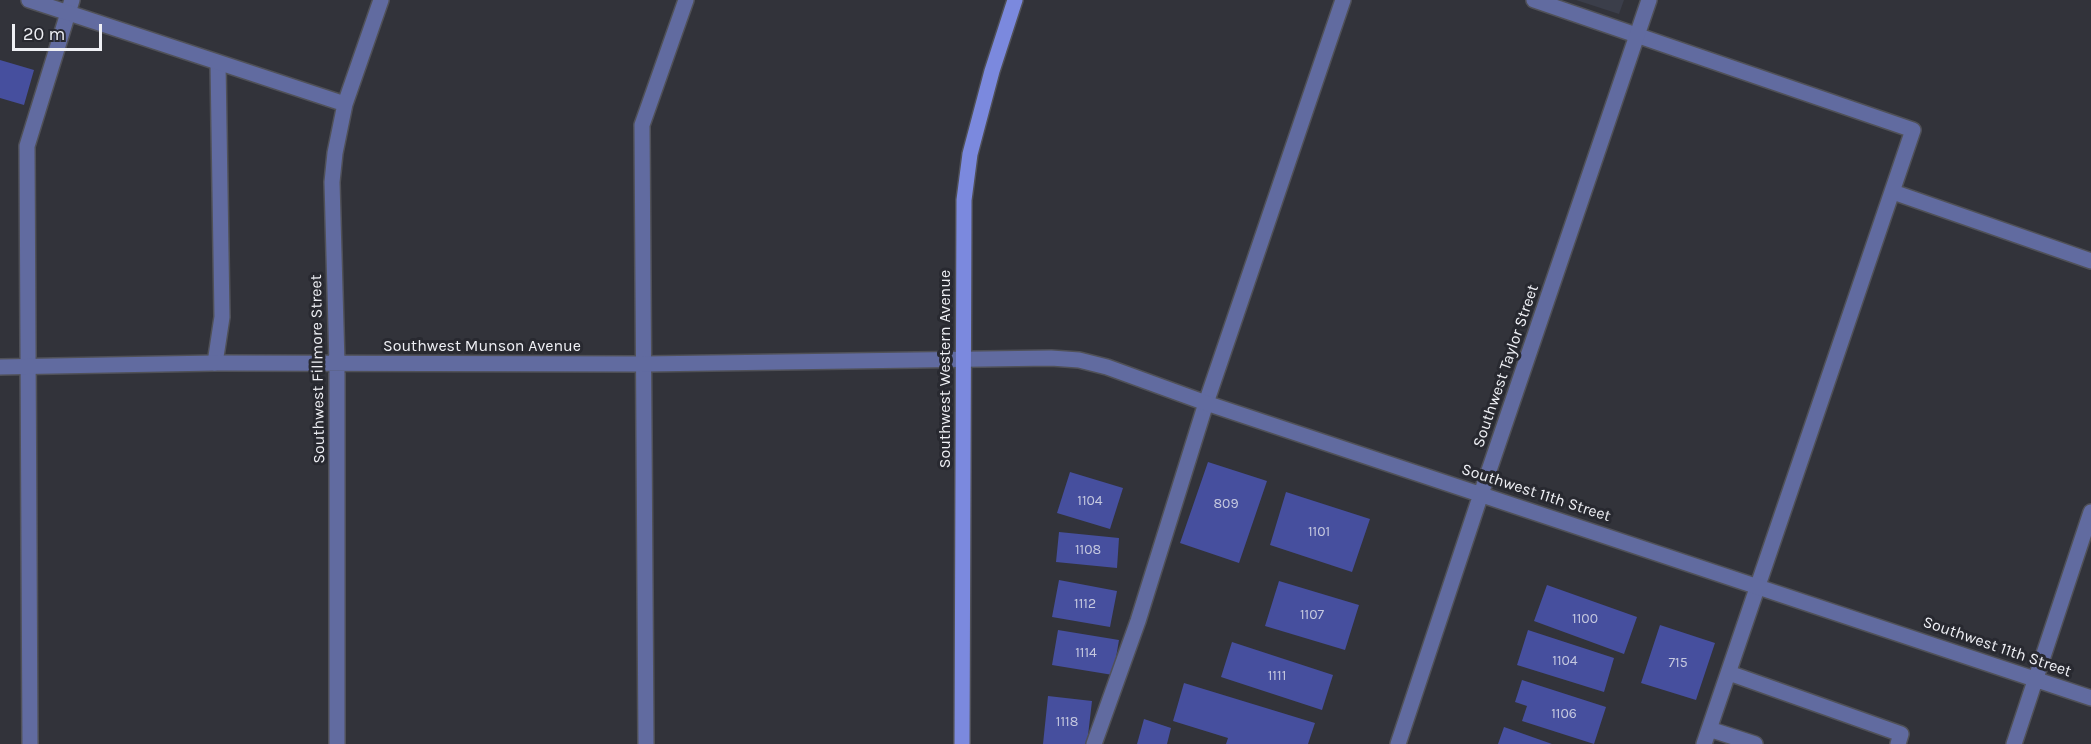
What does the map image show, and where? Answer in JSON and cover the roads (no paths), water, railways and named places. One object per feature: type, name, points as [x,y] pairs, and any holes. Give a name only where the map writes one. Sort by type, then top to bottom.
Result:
[{"type":"street","points":[[29,0],[70,6],[218,63],[345,105]]},
{"type":"street","name":"Southwest Fillmore Street","points":[[338,744],[337,364],[332,182],[335,153],[345,105],[381,0]]},
{"type":"street","points":[[646,744],[642,125],[686,0]]},
{"type":"street","name":"Southwest Western Avenue","points":[[962,744],[964,200],[970,154],[992,71],[1015,0]]},
{"type":"street","points":[[1094,744],[1138,621],[1206,403],[1343,0]]},
{"type":"street","points":[[1535,0],[1913,130],[1704,744]]},
{"type":"street","name":"Southwest Taylor Street","points":[[1398,744],[1649,0]]},
{"type":"street","points":[[30,744],[27,146],[70,6]]},
{"type":"street","points":[[215,363],[222,317],[218,63]]},
{"type":"street","points":[[1893,192],[2091,261]]},
{"type":"street","name":"Southwest 11th Street","points":[[964,360],[1051,358],[1079,360],[1107,368],[2091,698]]},
{"type":"street","name":"Southwest Munson Avenue","points":[[0,367],[215,363],[645,364],[964,360]]},
{"type":"street","points":[[2014,744],[2091,512]]},
{"type":"street","points":[[1729,673],[1901,734],[1898,744]]},
{"type":"street","points":[[1709,729],[1755,744]]}]
